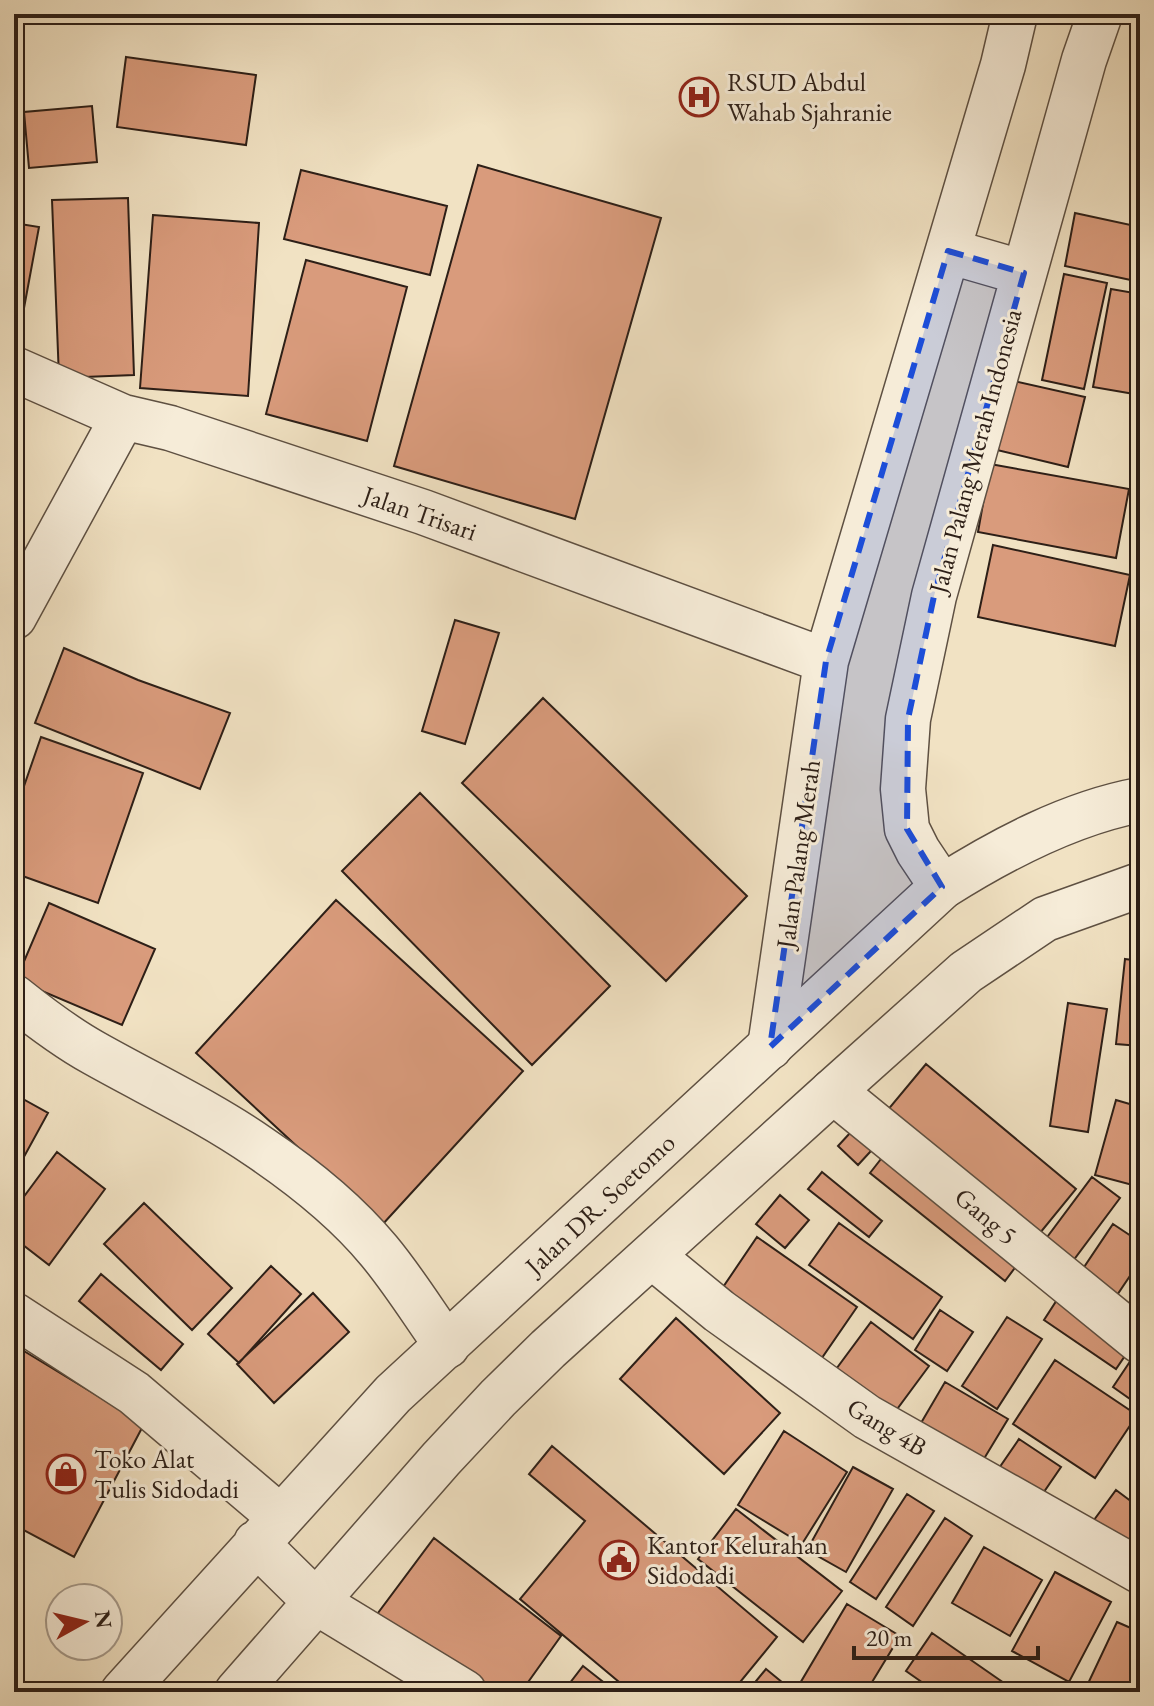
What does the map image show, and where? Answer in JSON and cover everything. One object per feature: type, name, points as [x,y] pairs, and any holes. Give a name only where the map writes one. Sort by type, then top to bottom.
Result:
[{"type":"street","points":[[826,661],[1003,65],[1015,14]]},
{"type":"street","name":"Jalan Palang Merah Indonesia","points":[[942,887],[907,829],[903,789],[908,719],[934,596],[1084,60],[1100,14]]},
{"type":"street","points":[[948,251],[1024,273]]},
{"type":"street","name":"Jalan Trisari","points":[[14,369],[123,417],[170,428],[423,512],[826,661]]},
{"type":"street","points":[[14,617],[123,417]]},
{"type":"street","name":"Jalan Palang Merah","points":[[770,1047],[826,661]]},
{"type":"street","name":"Jalan DR. Soetomo","points":[[123,1692],[393,1394],[942,887],[987,859],[1038,835],[1084,816],[1140,800]]},
{"type":"street","points":[[237,1692],[498,1398],[833,1091],[979,963],[1045,919],[1140,885]]},
{"type":"street","points":[[14,997],[49,1025],[93,1053],[145,1079],[260,1147],[314,1189],[352,1221],[380,1252],[447,1346]]},
{"type":"street","name":"Gang 5","points":[[833,1091],[1140,1341]]},
{"type":"street","name":"Gang 4B","points":[[652,1256],[719,1311],[867,1417],[1140,1571]]},
{"type":"street","points":[[14,1315],[134,1393],[268,1530],[316,1602],[464,1692]]},
{"type":"highlighted area","points":[[948,251],[1024,273],[934,596],[908,719],[907,829],[942,887],[770,1047],[826,661]]},
{"type":"building","points":[[126,57],[256,75],[246,145],[117,127]]},
{"type":"building","points":[[92,106],[97,162],[29,168],[24,112]]},
{"type":"building","points":[[478,165],[661,218],[575,519],[394,466]]},
{"type":"building","points":[[301,170],[447,206],[430,275],[284,239]]},
{"type":"building","points":[[128,198],[134,375],[59,378],[52,200]]},
{"type":"building","points":[[1075,213],[1140,227],[1140,282],[1065,266]]},
{"type":"building","points":[[153,215],[259,223],[248,396],[140,388]]},
{"type":"building","points":[[14,223],[39,227],[19,335],[14,334]]},
{"type":"building","points":[[306,260],[407,287],[367,441],[266,414]]},
{"type":"building","points":[[1064,274],[1107,283],[1084,389],[1042,380]]},
{"type":"building","points":[[1111,289],[1140,294],[1140,395],[1093,387]]},
{"type":"building","points":[[1014,381],[1085,397],[1068,467],[997,450]]},
{"type":"building","points":[[990,464],[1129,489],[1116,558],[978,532]]},
{"type":"building","points":[[993,545],[1130,575],[1115,646],[978,617]]},
{"type":"building","points":[[455,620],[499,633],[465,744],[422,731]]},
{"type":"building","points":[[64,648],[138,680],[230,713],[200,789],[35,723]]},
{"type":"building","points":[[543,698],[747,896],[666,981],[462,783]]},
{"type":"building","points":[[41,737],[143,773],[98,903],[14,873],[14,815]]},
{"type":"building","points":[[420,793],[610,986],[532,1065],[342,871]]},
{"type":"building","points":[[336,900],[523,1071],[382,1225],[196,1053]]},
{"type":"building","points":[[49,903],[155,949],[122,1025],[16,980]]},
{"type":"building","points":[[1125,959],[1140,961],[1140,1046],[1116,1044]]},
{"type":"building","points":[[1068,1003],[1107,1009],[1088,1132],[1050,1126]]},
{"type":"building","points":[[926,1064],[1076,1189],[1031,1244],[881,1118]]},
{"type":"building","points":[[14,1094],[48,1113],[14,1175]]},
{"type":"building","points":[[1116,1100],[1140,1107],[1140,1187],[1095,1175]]},
{"type":"building","points":[[862,1120],[882,1139],[858,1165],[838,1146]]},
{"type":"building","points":[[892,1145],[1026,1253],[1005,1281],[870,1173]]},
{"type":"building","points":[[57,1152],[105,1189],[49,1265],[14,1238],[14,1210]]},
{"type":"building","points":[[822,1172],[882,1221],[869,1237],[808,1189]]},
{"type":"building","points":[[1092,1177],[1120,1198],[1064,1273],[1036,1252]]},
{"type":"building","points":[[780,1195],[809,1220],[785,1248],[756,1224]]},
{"type":"building","points":[[144,1203],[232,1288],[192,1330],[104,1244]]},
{"type":"building","points":[[839,1223],[942,1297],[913,1339],[809,1265]]},
{"type":"building","points":[[1113,1224],[1140,1242],[1140,1261],[1107,1310],[1072,1285]]},
{"type":"building","points":[[757,1237],[857,1307],[817,1365],[717,1296]]},
{"type":"building","points":[[271,1266],[301,1294],[239,1363],[208,1334]]},
{"type":"building","points":[[101,1274],[183,1344],[161,1370],[79,1301]]},
{"type":"building","points":[[1064,1289],[1137,1338],[1116,1369],[1044,1320]]},
{"type":"building","points":[[313,1293],[349,1332],[274,1403],[237,1364]]},
{"type":"building","points":[[940,1310],[973,1332],[947,1371],[915,1350]]},
{"type":"building","points":[[1007,1317],[1042,1339],[997,1409],[962,1386]]},
{"type":"building","points":[[676,1318],[780,1413],[724,1474],[620,1379]]},
{"type":"building","points":[[871,1322],[929,1366],[889,1420],[831,1376]]},
{"type":"building","name":"Toko Alat Tulis Sidodadi","points":[[14,1345],[144,1424],[74,1557],[14,1525]]},
{"type":"building","points":[[1140,1349],[1140,1406],[1113,1387]]},
{"type":"building","points":[[1055,1360],[1137,1415],[1095,1478],[1013,1424]]},
{"type":"building","points":[[945,1382],[1008,1419],[976,1472],[914,1435]]},
{"type":"building","points":[[784,1431],[847,1472],[802,1544],[738,1505]]},
{"type":"building","points":[[1019,1439],[1061,1467],[1037,1502],[995,1474]]},
{"type":"building","name":"Kantor Kelurahan Sidodadi","points":[[552,1446],[777,1637],[732,1692],[631,1692],[520,1599],[585,1521],[529,1474]]},
{"type":"building","points":[[853,1467],[893,1489],[846,1572],[807,1550]]},
{"type":"building","points":[[1116,1490],[1140,1508],[1140,1554],[1094,1520]]},
{"type":"building","points":[[907,1494],[934,1511],[876,1599],[850,1582]]},
{"type":"building","points":[[736,1509],[842,1591],[803,1642],[698,1559]]},
{"type":"building","points":[[945,1518],[972,1536],[913,1626],[886,1607]]},
{"type":"building","points":[[434,1538],[561,1636],[521,1692],[486,1692],[375,1617]]},
{"type":"building","points":[[984,1547],[1042,1580],[1010,1636],[952,1603]]},
{"type":"building","points":[[1055,1572],[1111,1602],[1069,1682],[1012,1651]]},
{"type":"building","points":[[847,1604],[900,1636],[866,1692],[811,1692],[799,1685]]},
{"type":"building","points":[[1117,1622],[1140,1632],[1140,1692],[1084,1692]]},
{"type":"building","points":[[932,1633],[1017,1692],[936,1692],[906,1671]]},
{"type":"building","points":[[583,1666],[616,1692],[563,1692]]},
{"type":"building","points":[[766,1669],[794,1692],[747,1692]]},
{"type":"place","name":"RSUD Abdul Wahab Sjahranie","points":[[699,97]]},
{"type":"place","name":"Toko Alat Tulis Sidodadi","points":[[66,1474]]},
{"type":"place","name":"Kantor Kelurahan Sidodadi","points":[[619,1560]]}]
